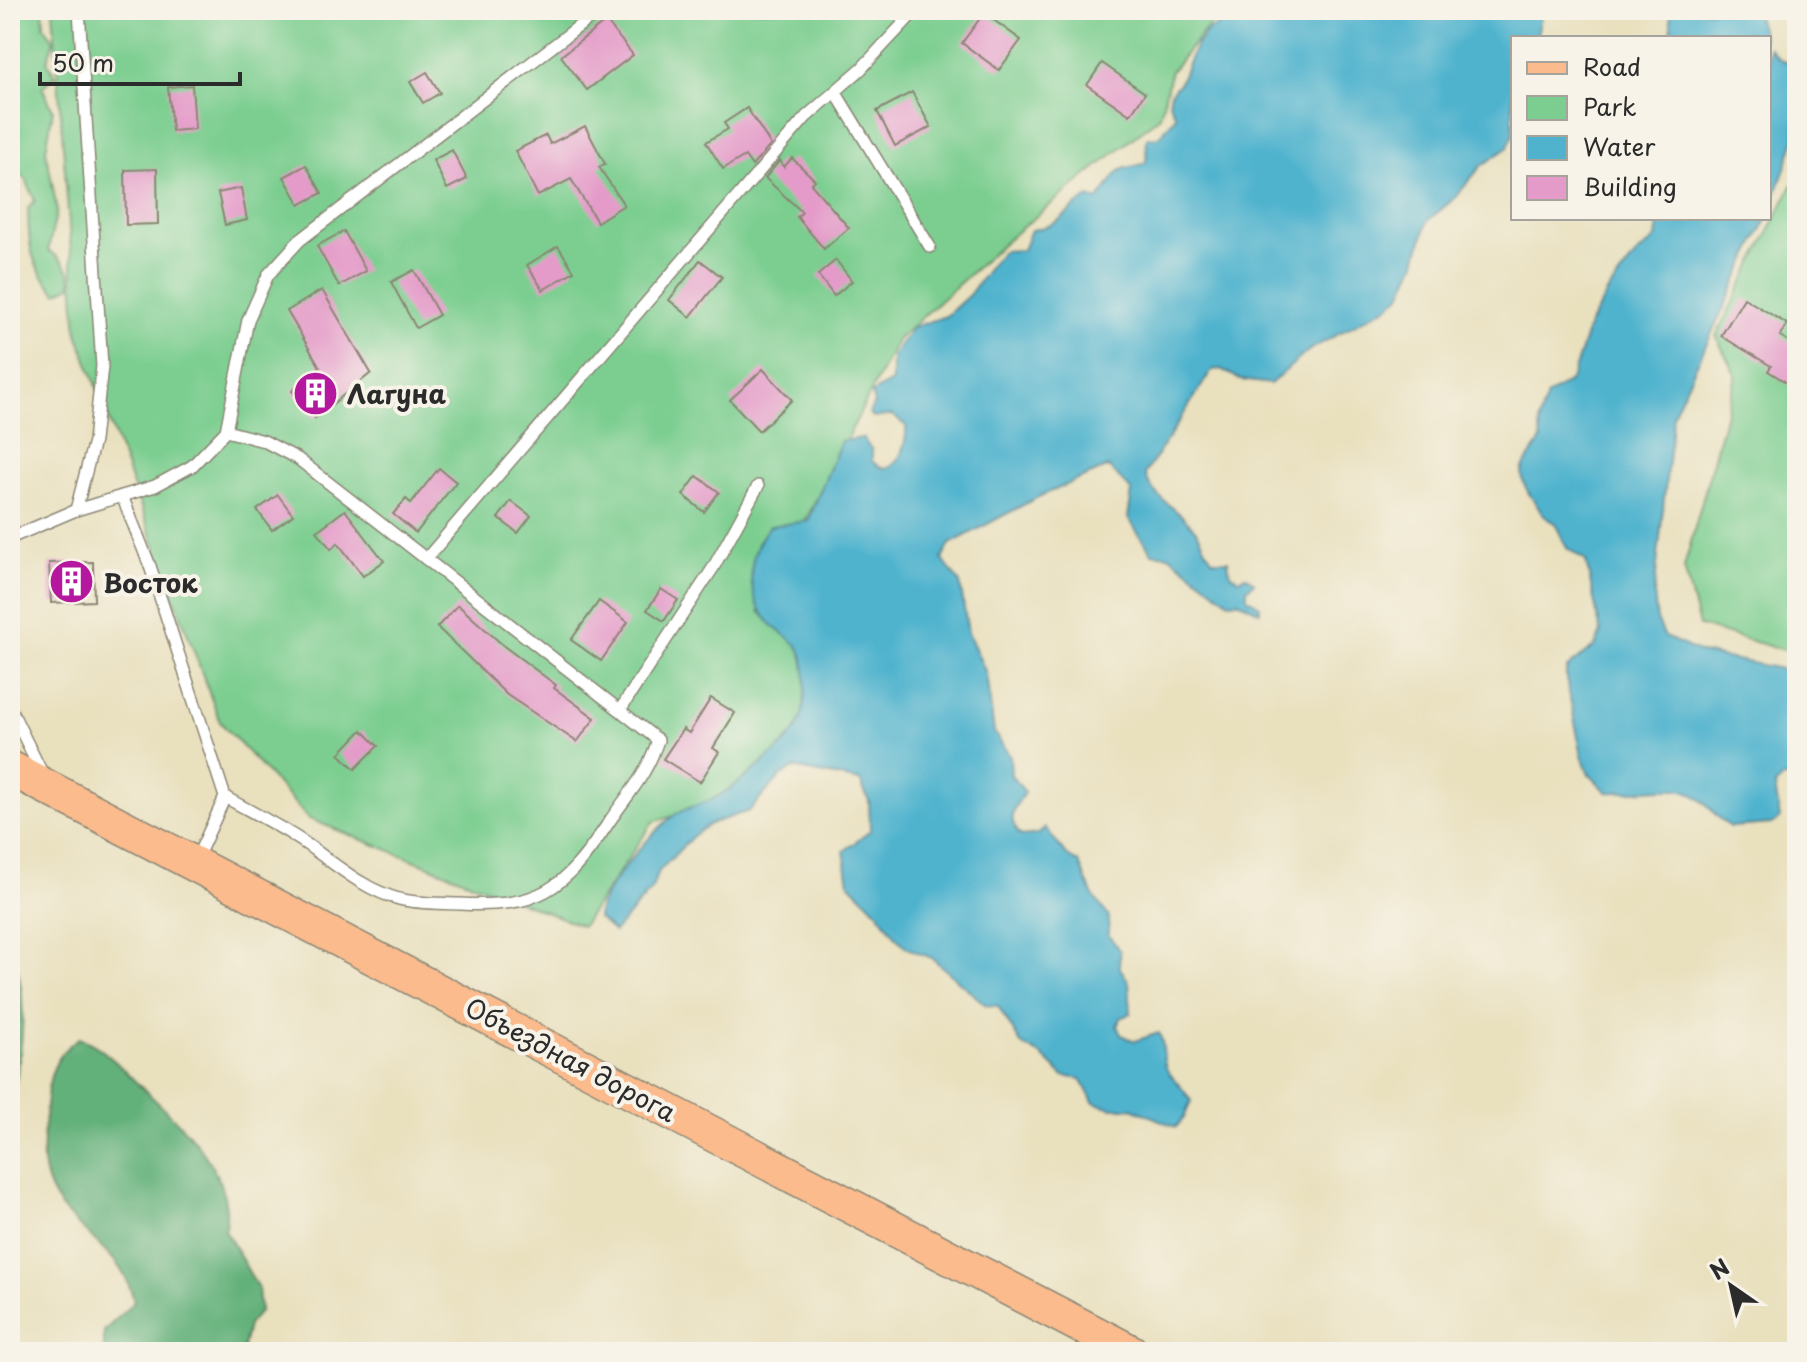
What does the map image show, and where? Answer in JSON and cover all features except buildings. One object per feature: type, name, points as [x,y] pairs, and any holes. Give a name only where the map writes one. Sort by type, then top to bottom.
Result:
[{"type":"main road","points":[[10,766],[49,786]]},
{"type":"main road","points":[[10,778],[49,786]]},
{"type":"main road","name":"Объездная дорога","points":[[49,786],[1131,1352]]},
{"type":"lane","points":[[76,510],[94,441],[102,366],[79,10]]},
{"type":"lane","points":[[10,538],[76,510],[155,486],[192,466],[226,431],[248,320],[268,275],[299,241],[600,10]]},
{"type":"lane","points":[[426,559],[806,117],[836,93],[916,10]]},
{"type":"lane","points":[[836,93],[930,247]]},
{"type":"lane","points":[[225,797],[293,835],[370,887],[399,899],[494,906],[517,904],[540,896],[564,881],[648,771],[658,740],[298,459],[264,441],[226,431]]},
{"type":"lane","points":[[620,710],[713,568],[758,486]]},
{"type":"lane","points":[[122,496],[150,566],[225,797],[195,863]]},
{"type":"lane","points":[[10,708],[49,786]]},
{"type":"green space","points":[[10,10],[43,10],[44,26],[54,40],[47,61],[55,76],[42,87],[53,110],[46,150],[57,210],[48,250],[65,265],[71,286],[57,293],[41,273],[32,254],[28,208],[35,201],[26,179],[15,169],[10,175]]},
{"type":"green space","points":[[53,10],[1222,10],[1171,71],[1160,116],[1007,240],[897,340],[759,612],[816,651],[814,738],[754,792],[653,822],[582,926],[309,819],[220,722],[77,333]]},
{"type":"green space","points":[[1797,169],[1797,654],[1699,626],[1684,568],[1736,376],[1716,336],[1794,182]]},
{"type":"green space","points":[[10,947],[21,985],[22,1026],[10,1106]]},
{"type":"green space","points":[[79,1038],[110,1057],[169,1113],[200,1148],[212,1167],[226,1208],[225,1230],[258,1288],[260,1311],[248,1325],[242,1352],[104,1352],[104,1331],[134,1302],[117,1264],[62,1208],[52,1193],[43,1158],[44,1123],[51,1077],[58,1059]]},
{"type":"water","points":[[1227,10],[1543,10],[1536,36],[1511,36],[1511,140],[1507,148],[1481,166],[1455,198],[1427,221],[1416,262],[1401,295],[1388,306],[1308,351],[1270,384],[1241,380],[1221,369],[1212,370],[1145,474],[1161,499],[1191,524],[1213,560],[1228,560],[1230,574],[1239,579],[1246,576],[1254,582],[1247,589],[1247,598],[1260,606],[1260,612],[1238,601],[1229,602],[1169,555],[1152,553],[1128,518],[1132,491],[1108,467],[1038,497],[950,544],[942,559],[960,583],[968,633],[986,673],[994,732],[1010,756],[1011,775],[1025,792],[1013,814],[1016,830],[1021,836],[1039,834],[1045,827],[1066,855],[1079,863],[1092,894],[1109,917],[1108,934],[1120,951],[1119,966],[1129,983],[1131,1013],[1121,1018],[1117,1026],[1121,1035],[1135,1041],[1159,1033],[1165,1066],[1191,1101],[1184,1118],[1176,1127],[1132,1108],[1112,1108],[1093,1102],[1081,1079],[1063,1076],[1042,1056],[1021,1044],[998,1006],[986,1005],[932,958],[907,948],[897,938],[878,912],[849,883],[844,851],[870,831],[869,801],[860,781],[794,768],[781,776],[749,811],[710,824],[693,836],[658,872],[651,890],[614,932],[598,918],[599,908],[612,884],[655,832],[676,814],[715,798],[735,785],[773,755],[798,726],[805,687],[802,656],[799,648],[762,613],[753,589],[752,563],[762,537],[770,526],[808,521],[841,441],[862,438],[872,450],[872,461],[880,467],[893,465],[905,442],[906,426],[892,415],[874,418],[869,413],[874,405],[872,393],[892,382],[892,356],[913,327],[946,316],[969,295],[1002,251],[1023,250],[1031,230],[1058,221],[1089,197],[1097,200],[1121,170],[1146,162],[1147,138],[1159,137],[1176,116],[1169,102],[1171,92],[1180,82],[1196,45],[1209,29],[1225,23]]},
{"type":"water","points":[[1670,10],[1755,10],[1763,36],[1672,36]]},
{"type":"water","points":[[1771,49],[1778,58],[1797,67],[1795,140],[1771,208]]},
{"type":"water","points":[[1659,220],[1766,220],[1673,414],[1654,594],[1657,620],[1665,637],[1701,653],[1797,672],[1797,778],[1783,778],[1775,786],[1780,819],[1772,824],[1731,827],[1702,800],[1683,790],[1607,792],[1589,774],[1582,756],[1566,679],[1566,669],[1595,646],[1601,633],[1586,561],[1567,548],[1555,523],[1543,514],[1523,482],[1523,468],[1541,440],[1539,419],[1547,396],[1571,380],[1589,325],[1609,290],[1635,256],[1656,238]]},
{"type":"place","name":"Лагуна","points":[[316,393]]},
{"type":"place","name":"Восток","points":[[72,582]]}]
